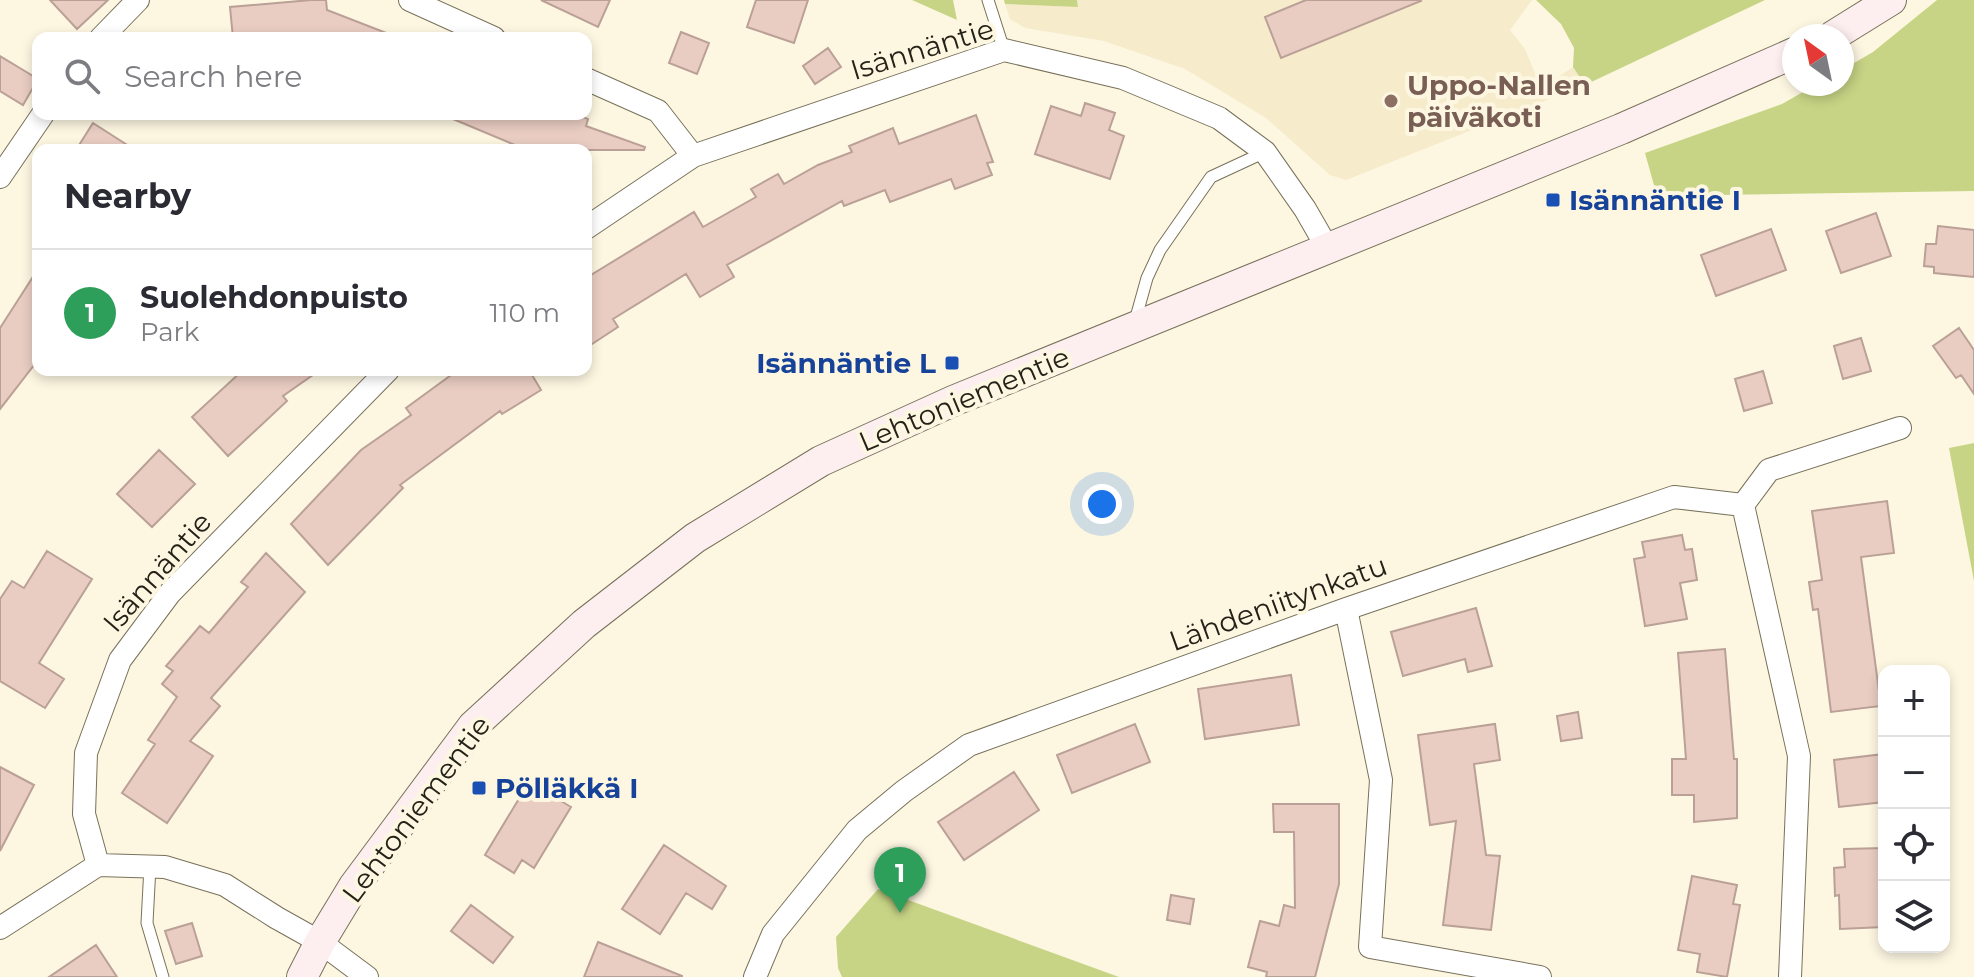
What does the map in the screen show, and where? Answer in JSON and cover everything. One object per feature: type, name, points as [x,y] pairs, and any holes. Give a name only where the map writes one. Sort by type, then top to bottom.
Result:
[{"type":"main road","points":[[1852,24],[1891,0]]},
{"type":"main road","name":"Lehtoniementie","points":[[302,977],[354,886],[473,726],[584,624],[695,538],[821,461],[953,401],[1621,129],[1782,58]]},
{"type":"street","points":[[107,32],[138,0]]},
{"type":"street","points":[[410,0],[481,32]]},
{"type":"street","name":"Isännäntie","points":[[592,224],[693,156],[1004,50],[1123,78],[1219,118],[1265,152],[1305,209],[1328,249]]},
{"type":"street","points":[[592,82],[658,111],[693,156]]},
{"type":"street","points":[[0,177],[39,120]]},
{"type":"street","name":"Isännäntie","points":[[98,865],[84,814],[86,753],[120,660],[170,593],[382,376]]},
{"type":"street","points":[[1790,977],[1799,756],[1743,505],[1769,470],[1900,428]]},
{"type":"street","name":"Lähdeniitynkatu","points":[[755,977],[773,934],[857,830],[904,791],[969,745],[1346,609],[1674,497],[1743,505]]},
{"type":"street","points":[[1346,609],[1381,780],[1370,947],[1540,977]]},
{"type":"street","points":[[0,928],[98,865],[165,867],[225,885],[320,942],[367,977]]},
{"type":"lane","points":[[988,0],[1004,50]]},
{"type":"lane","points":[[1133,328],[1147,278],[1160,250],[1211,177],[1265,152]]},
{"type":"lane","points":[[150,865],[147,923],[163,977]]},
{"type":"shaded area","name":"Uppo-Nallen päiväkoti","points":[[1077,0],[1532,0],[1510,30],[1525,49],[1537,78],[1558,77],[1573,67],[1585,85],[1346,180],[1330,175],[1266,118],[1185,69],[1104,41],[1025,28],[1010,19],[1005,4],[1078,7]]},
{"type":"green space","points":[[912,0],[953,0],[957,20]]},
{"type":"green space","points":[[1004,0],[1077,0],[1078,7],[1005,4]]},
{"type":"green space","points":[[1536,0],[1765,0],[1585,85],[1573,67],[1574,48],[1561,24]]},
{"type":"green space","points":[[1937,0],[1974,0],[1974,191],[1657,196],[1645,153],[1782,104],[1796,96],[1854,96],[1854,63],[1873,52]]},
{"type":"green space","points":[[1974,443],[1974,581],[1949,448]]},
{"type":"green space","points":[[878,889],[1119,977],[842,977],[838,968],[836,937]]},
{"type":"building","points":[[50,0],[108,0],[77,29]]},
{"type":"building","points":[[326,0],[327,10],[384,32],[232,32],[230,7]]},
{"type":"building","points":[[541,0],[610,0],[598,27]]},
{"type":"building","points":[[756,0],[808,0],[794,43],[747,27]]},
{"type":"building","points":[[1306,0],[1421,1],[1281,58],[1265,17]]},
{"type":"building","points":[[681,32],[709,43],[697,74],[669,63]]},
{"type":"building","points":[[828,48],[841,67],[815,84],[803,66]]},
{"type":"building","points":[[0,56],[32,75],[32,89],[23,105],[0,91]]},
{"type":"building","points":[[1085,103],[1115,113],[1109,130],[1124,136],[1110,179],[1035,154],[1051,106],[1081,116]]},
{"type":"building","points":[[976,115],[993,162],[987,163],[992,175],[955,189],[951,179],[890,202],[885,190],[844,206],[842,201],[727,265],[734,277],[700,297],[686,274],[613,319],[618,327],[592,344],[592,274],[694,212],[703,227],[756,197],[751,189],[778,174],[784,184],[818,165],[852,152],[849,146],[893,128],[899,144]]},
{"type":"building","points":[[455,120],[588,120],[586,126],[645,147],[644,150],[592,150],[592,144],[513,144]]},
{"type":"building","points":[[93,123],[126,144],[80,144]]},
{"type":"building","points":[[1876,213],[1891,256],[1841,273],[1826,231]]},
{"type":"building","points":[[1938,226],[1974,230],[1974,277],[1934,273],[1934,267],[1924,266],[1926,244],[1936,244]]},
{"type":"building","points":[[1771,229],[1786,270],[1716,296],[1701,255]]},
{"type":"building","points":[[32,278],[32,368],[0,409],[0,328]]},
{"type":"building","points":[[1959,328],[1974,350],[1974,394],[1961,375],[1956,378],[1933,346]]},
{"type":"building","points":[[1861,338],[1871,371],[1843,379],[1834,346]]},
{"type":"building","points":[[1763,371],[1772,403],[1744,411],[1735,379]]},
{"type":"building","points":[[236,376],[311,376],[283,396],[287,401],[228,456],[192,417]]},
{"type":"building","points":[[450,376],[533,376],[541,390],[502,414],[500,411],[400,485],[403,488],[328,565],[291,524],[361,450],[411,415],[406,408]]},
{"type":"building","points":[[159,450],[195,484],[152,527],[117,494]]},
{"type":"building","points":[[1887,501],[1894,553],[1861,557],[1878,684],[1878,706],[1831,712],[1818,609],[1813,610],[1809,582],[1822,580],[1812,511]]},
{"type":"building","points":[[1682,535],[1685,550],[1692,549],[1697,580],[1680,583],[1687,619],[1645,626],[1634,559],[1645,557],[1642,542]]},
{"type":"building","points":[[47,551],[92,579],[39,663],[64,679],[45,708],[0,681],[0,599],[12,581],[24,588]]},
{"type":"building","points":[[266,553],[305,592],[211,698],[220,706],[190,741],[213,756],[167,823],[122,793],[155,744],[148,740],[177,697],[162,684],[173,671],[166,666],[200,626],[209,633],[248,587],[241,582]]},
{"type":"building","points":[[1476,608],[1492,666],[1468,672],[1465,659],[1403,676],[1391,632]]},
{"type":"building","points":[[1725,649],[1734,759],[1737,759],[1737,818],[1694,822],[1694,795],[1672,795],[1672,759],[1686,759],[1678,653]]},
{"type":"building","points":[[1291,675],[1299,725],[1205,739],[1198,689]]},
{"type":"building","points":[[1578,712],[1582,738],[1561,741],[1557,716]]},
{"type":"building","points":[[1135,724],[1150,762],[1072,793],[1057,755]]},
{"type":"building","points":[[1495,724],[1500,760],[1474,764],[1486,855],[1500,856],[1491,930],[1443,925],[1456,821],[1430,825],[1418,735]]},
{"type":"building","points":[[1878,755],[1878,803],[1839,807],[1834,760]]},
{"type":"building","points":[[0,767],[34,785],[0,851]]},
{"type":"building","points":[[1014,772],[1039,810],[964,860],[938,822]]},
{"type":"building","points":[[529,782],[571,807],[534,868],[522,860],[514,873],[485,855]]},
{"type":"building","points":[[1273,804],[1339,804],[1339,884],[1315,977],[1266,977],[1267,972],[1248,967],[1260,921],[1279,926],[1284,905],[1295,908],[1294,832],[1274,832]]},
{"type":"building","points":[[664,845],[726,886],[712,909],[686,893],[660,934],[622,909]]},
{"type":"building","points":[[1878,848],[1878,927],[1840,929],[1834,868],[1845,867],[1844,849]]},
{"type":"building","points":[[1692,876],[1737,885],[1733,904],[1740,905],[1727,977],[1697,972],[1700,954],[1678,950]]},
{"type":"building","points":[[1171,895],[1194,899],[1190,924],[1167,920]]},
{"type":"building","points":[[471,905],[513,937],[493,963],[451,931]]},
{"type":"building","points":[[192,923],[202,956],[176,964],[165,931]]},
{"type":"building","points":[[598,942],[682,976],[682,977],[584,977]]},
{"type":"building","points":[[96,945],[117,977],[49,977]]},
{"type":"place","name":"Uppo-Nallen päiväkoti","points":[[1391,101]]},
{"type":"place","name":"Isännäntie I","points":[[1553,200]]},
{"type":"place","name":"Isännäntie L","points":[[952,363]]},
{"type":"place","name":"Pölläkkä I","points":[[479,788]]},
{"type":"place","name":"Suolehdonpuisto","points":[[900,913]]}]
